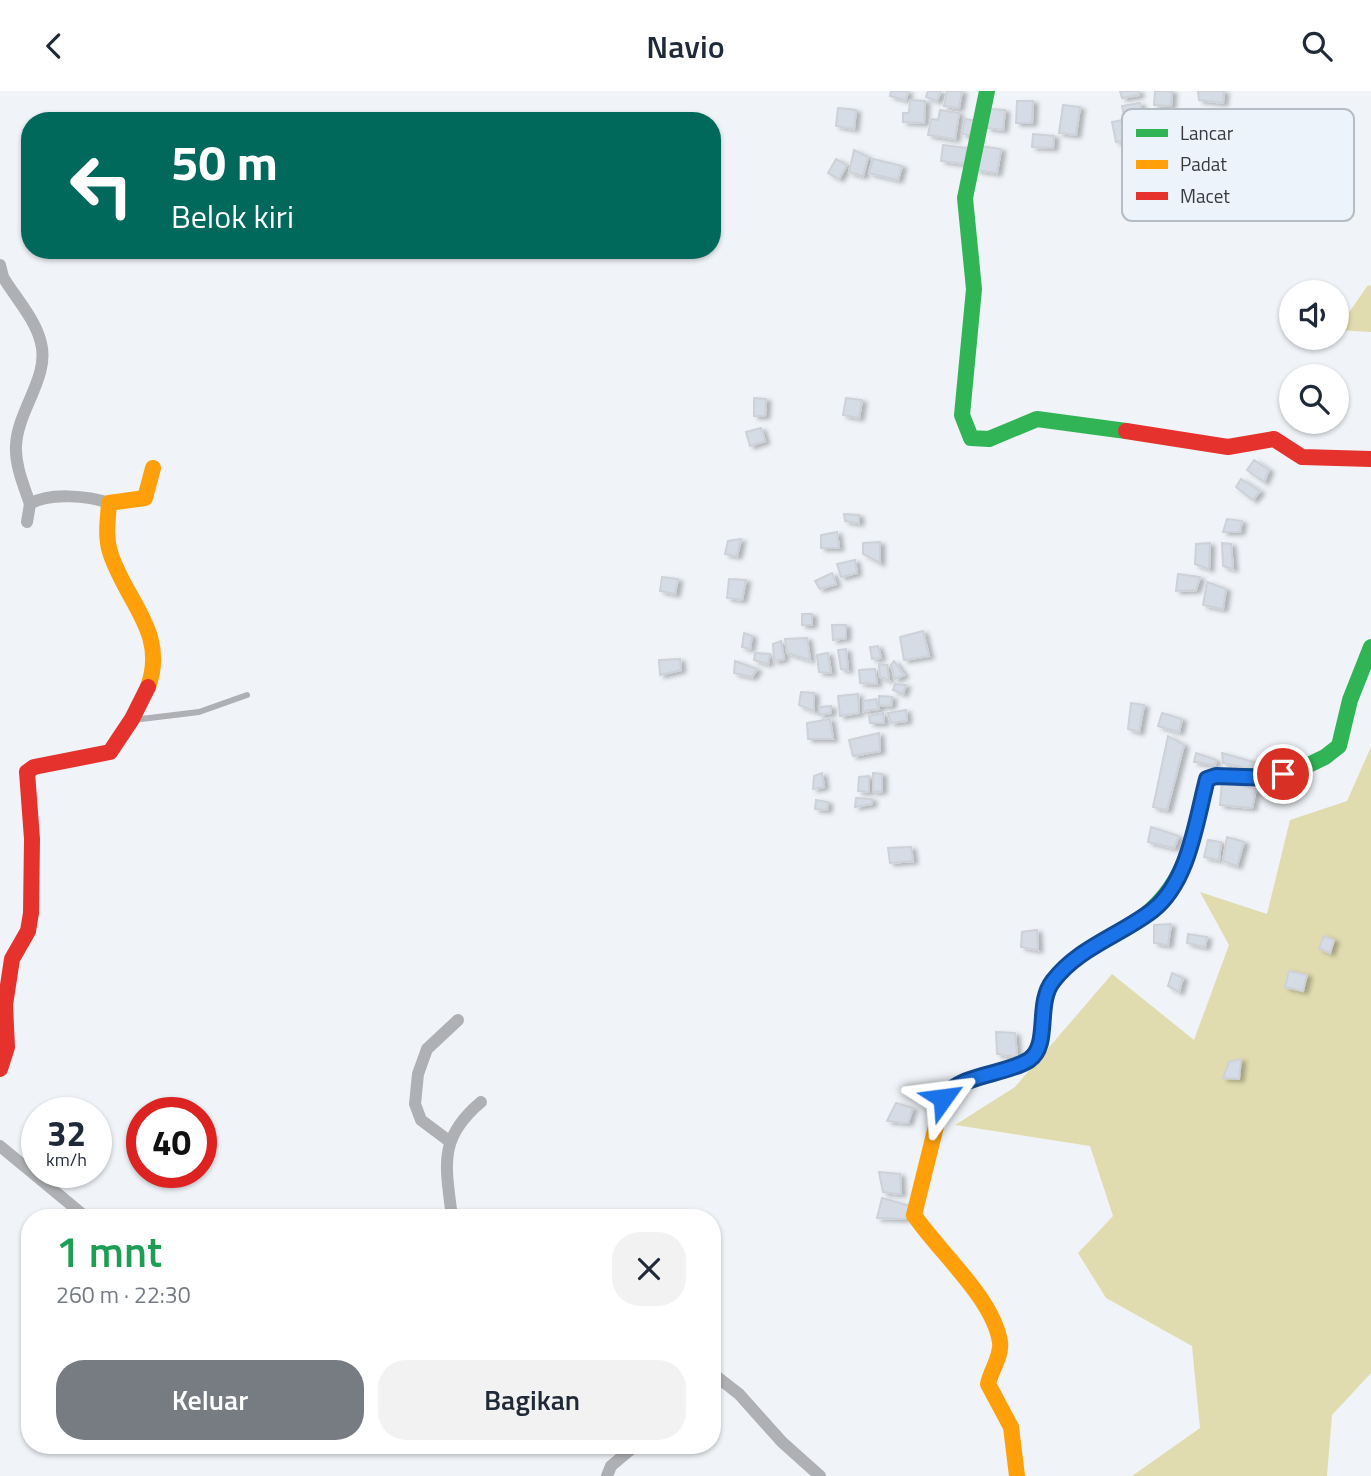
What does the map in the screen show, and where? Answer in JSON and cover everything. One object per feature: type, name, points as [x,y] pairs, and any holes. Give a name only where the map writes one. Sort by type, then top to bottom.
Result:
[{"type":"street","points":[[987,91],[965,198],[974,289],[962,415],[971,438],[989,439],[1018,424],[1037,419],[1076,422],[1186,443],[1228,447],[1273,439],[1283,442],[1302,457],[1371,459]]},
{"type":"street","points":[[0,265],[3,277],[42,344],[41,370],[24,409],[16,445],[17,463],[30,504],[27,522]]},
{"type":"street","points":[[30,504],[36,500],[66,498],[109,503],[145,498],[149,492],[153,468]]},
{"type":"street","points":[[0,1069],[6,1047],[5,1005],[12,959],[27,931],[31,913],[32,839],[27,772],[34,767],[110,752],[132,720],[151,677],[155,655],[109,549],[109,503]]},
{"type":"street","points":[[1017,1476],[1016,1439],[1010,1418],[988,1384],[1000,1347],[998,1339],[981,1304],[914,1215],[943,1098],[950,1088],[1010,1068],[1038,1052],[1041,1043],[1042,1009],[1053,980],[1093,946],[1153,910],[1174,885],[1188,850],[1207,779],[1216,776],[1269,778],[1317,762],[1339,745],[1350,700],[1371,647]]},
{"type":"street","points":[[449,1141],[421,1120],[415,1104],[418,1074],[427,1049],[458,1020]]},
{"type":"street","points":[[451,1209],[445,1157],[449,1141],[466,1114],[481,1102]]},
{"type":"street","points":[[0,1146],[76,1209]]},
{"type":"street","points":[[721,1383],[762,1416],[782,1442],[820,1476]]},
{"type":"street","points":[[607,1476],[611,1466],[625,1454]]},
{"type":"lane","points":[[132,720],[199,712],[247,695]]},
{"type":"shaded area","points":[[1368,285],[1371,286],[1371,332],[1349,331],[1349,313]]},
{"type":"shaded area","points":[[1371,747],[1371,1373],[1332,1415],[1327,1476],[1132,1476],[1200,1428],[1192,1346],[1106,1298],[1078,1253],[1113,1216],[1090,1146],[955,1125],[1015,1087],[1112,974],[1194,1040],[1229,945],[1200,892],[1267,914],[1290,820],[1347,801]]},
{"type":"building","points":[[891,91],[908,91],[906,100],[890,96]]},
{"type":"building","points":[[928,91],[941,91],[937,101],[926,97]]},
{"type":"building","points":[[947,91],[962,91],[959,108],[944,106]]},
{"type":"building","points":[[1120,91],[1139,91],[1139,95],[1122,98]]},
{"type":"building","points":[[1155,91],[1172,91],[1171,106],[1154,105]]},
{"type":"building","points":[[1198,91],[1224,91],[1223,103],[1199,100]]},
{"type":"building","points":[[910,100],[925,101],[924,123],[903,122],[903,113],[909,113]]},
{"type":"building","points":[[1017,101],[1033,101],[1032,123],[1016,123]]},
{"type":"building","points":[[1140,103],[1141,109],[1123,109],[1122,106]]},
{"type":"building","points":[[1063,105],[1080,107],[1076,135],[1059,133]]},
{"type":"building","points":[[838,108],[856,110],[854,129],[836,126]]},
{"type":"building","points":[[989,109],[1005,110],[1003,130],[987,128]]},
{"type":"building","points":[[940,110],[959,113],[955,139],[928,135],[931,119],[938,120]]},
{"type":"building","points":[[965,119],[979,121],[976,136],[962,134]]},
{"type":"building","points":[[1122,120],[1122,141],[1116,142],[1112,122]]},
{"type":"building","points":[[1033,134],[1054,136],[1053,148],[1032,147]]},
{"type":"building","points":[[943,145],[967,148],[965,164],[941,161]]},
{"type":"building","points":[[980,146],[1001,149],[997,173],[976,170]]},
{"type":"building","points":[[854,150],[868,157],[863,176],[849,172]]},
{"type":"building","points":[[836,159],[847,165],[839,179],[828,173]]},
{"type":"building","points":[[873,159],[902,166],[898,180],[869,173]]},
{"type":"building","points":[[754,398],[766,399],[765,416],[754,416]]},
{"type":"building","points":[[846,398],[862,400],[859,418],[843,415]]},
{"type":"building","points":[[761,428],[765,441],[750,446],[746,432]]},
{"type":"building","points":[[1254,460],[1269,470],[1264,482],[1247,470]]},
{"type":"building","points":[[1241,479],[1260,491],[1253,500],[1236,487]]},
{"type":"building","points":[[844,514],[859,515],[859,523],[845,521]]},
{"type":"building","points":[[1227,519],[1242,521],[1240,532],[1223,532]]},
{"type":"building","points":[[837,532],[839,548],[821,548],[821,535]]},
{"type":"building","points":[[741,539],[737,556],[725,554],[728,541]]},
{"type":"building","points":[[880,542],[880,563],[863,554],[863,543]]},
{"type":"building","points":[[1210,543],[1209,569],[1195,564],[1196,544]]},
{"type":"building","points":[[1222,543],[1231,544],[1233,569],[1223,566]]},
{"type":"building","points":[[855,560],[857,573],[841,577],[837,564]]},
{"type":"building","points":[[832,573],[836,584],[820,589],[815,581]]},
{"type":"building","points":[[1178,574],[1200,577],[1196,590],[1176,591]]},
{"type":"building","points":[[662,577],[678,579],[675,594],[660,591]]},
{"type":"building","points":[[729,579],[746,580],[742,600],[727,598]]},
{"type":"building","points":[[1207,582],[1226,589],[1223,609],[1203,605]]},
{"type":"building","points":[[802,614],[812,614],[812,625],[802,625]]},
{"type":"building","points":[[832,625],[846,625],[846,638],[833,640]]},
{"type":"building","points":[[923,631],[929,656],[904,660],[900,637]]},
{"type":"building","points":[[744,633],[752,636],[750,649],[742,647]]},
{"type":"building","points":[[807,638],[810,660],[787,653],[785,639]]},
{"type":"building","points":[[781,641],[784,659],[774,661],[773,644]]},
{"type":"building","points":[[878,646],[881,658],[872,659],[870,647]]},
{"type":"building","points":[[846,649],[848,670],[841,669],[838,650]]},
{"type":"building","points":[[755,653],[770,654],[768,664],[754,660]]},
{"type":"building","points":[[828,653],[831,673],[819,672],[817,655]]},
{"type":"building","points":[[680,659],[681,670],[660,675],[659,660]]},
{"type":"building","points":[[735,661],[757,669],[752,677],[734,673]]},
{"type":"building","points":[[894,661],[904,675],[895,679],[891,665]]},
{"type":"building","points":[[879,664],[887,665],[889,680],[880,677]]},
{"type":"building","points":[[875,669],[877,684],[860,683],[859,670]]},
{"type":"building","points":[[895,684],[906,685],[903,694],[893,690]]},
{"type":"building","points":[[801,692],[814,693],[814,711],[799,705]]},
{"type":"building","points":[[858,694],[859,713],[840,716],[838,696]]},
{"type":"building","points":[[879,696],[892,697],[891,706],[879,705]]},
{"type":"building","points":[[876,699],[879,709],[863,711],[863,701]]},
{"type":"building","points":[[1131,703],[1144,705],[1139,732],[1128,729]]},
{"type":"building","points":[[831,706],[831,713],[819,715],[819,707]]},
{"type":"building","points":[[906,710],[907,721],[891,723],[888,713]]},
{"type":"building","points":[[883,713],[884,723],[870,723],[869,716]]},
{"type":"building","points":[[1162,713],[1182,719],[1179,732],[1158,726]]},
{"type":"building","points":[[830,719],[833,739],[808,739],[807,723]]},
{"type":"building","points":[[879,733],[880,751],[853,756],[849,740]]},
{"type":"building","points":[[1168,736],[1184,745],[1167,810],[1153,807]]},
{"type":"building","points":[[1196,753],[1216,760],[1215,765],[1194,762]]},
{"type":"building","points":[[1222,753],[1268,766],[1265,772],[1223,763]]},
{"type":"building","points":[[822,773],[824,787],[813,789],[814,776]]},
{"type":"building","points":[[873,773],[882,774],[882,791],[873,792]]},
{"type":"building","points":[[869,776],[869,792],[858,791],[859,777]]},
{"type":"building","points":[[1222,782],[1256,789],[1252,808],[1220,805]]},
{"type":"building","points":[[856,798],[872,799],[872,804],[855,807]]},
{"type":"building","points":[[816,800],[828,802],[827,810],[815,809]]},
{"type":"building","points":[[1151,827],[1179,836],[1174,848],[1148,842]]},
{"type":"building","points":[[1227,837],[1244,842],[1237,866],[1223,861]]},
{"type":"building","points":[[1208,840],[1221,842],[1219,860],[1204,857]]},
{"type":"building","points":[[911,847],[913,861],[890,863],[888,848]]},
{"type":"building","points":[[1171,924],[1168,945],[1154,943],[1154,925]]},
{"type":"building","points":[[1037,930],[1038,950],[1021,947],[1022,932]]},
{"type":"building","points":[[1188,934],[1207,937],[1205,947],[1187,943]]},
{"type":"building","points":[[1324,936],[1334,940],[1330,953],[1319,948]]},
{"type":"building","points":[[1289,971],[1307,975],[1303,991],[1285,987]]},
{"type":"building","points":[[1172,973],[1183,978],[1179,992],[1168,986]]},
{"type":"building","points":[[996,1032],[1015,1033],[1017,1057],[997,1054]]},
{"type":"building","points":[[1241,1059],[1239,1079],[1223,1078],[1229,1062]]},
{"type":"building","points":[[896,1103],[913,1108],[908,1123],[887,1121]]},
{"type":"building","points":[[879,1172],[900,1174],[901,1194],[883,1192]]},
{"type":"building","points":[[882,1198],[910,1206],[905,1219],[877,1218]]},
{"type":"traffic: fast","points":[[987,91],[965,198],[974,289],[962,415],[971,438],[989,439],[1037,419],[1126,431]]},
{"type":"traffic: fast","points":[[1028,1061],[1039,1044],[1048,991],[1060,972],[1086,951],[1146,914],[1162,899],[1174,882],[1191,845],[1207,779],[1216,776],[1265,776],[1296,771],[1325,757],[1339,746],[1350,700],[1371,647]]},
{"type":"traffic: slow","points":[[148,687],[153,667],[149,633],[117,570],[108,546],[107,527],[109,503],[145,498],[153,468]]},
{"type":"traffic: slow","points":[[1017,1476],[1011,1427],[988,1384],[1000,1347],[995,1325],[976,1292],[914,1215],[943,1098],[961,1084],[1028,1061]]},
{"type":"traffic: jam","points":[[1126,431],[1228,447],[1274,439],[1302,457],[1371,459]]},
{"type":"traffic: jam","points":[[0,1069],[7,1047],[5,1005],[12,959],[28,931],[31,913],[32,839],[27,772],[34,767],[110,752],[132,719],[148,687]]},
{"type":"route","points":[[943,1098],[950,1088],[1010,1068],[1030,1059],[1038,1052],[1041,1043],[1042,1009],[1046,992],[1053,980],[1093,946],[1153,910],[1174,885],[1188,850],[1207,779],[1212,776],[1269,778],[1283,774]]}]
